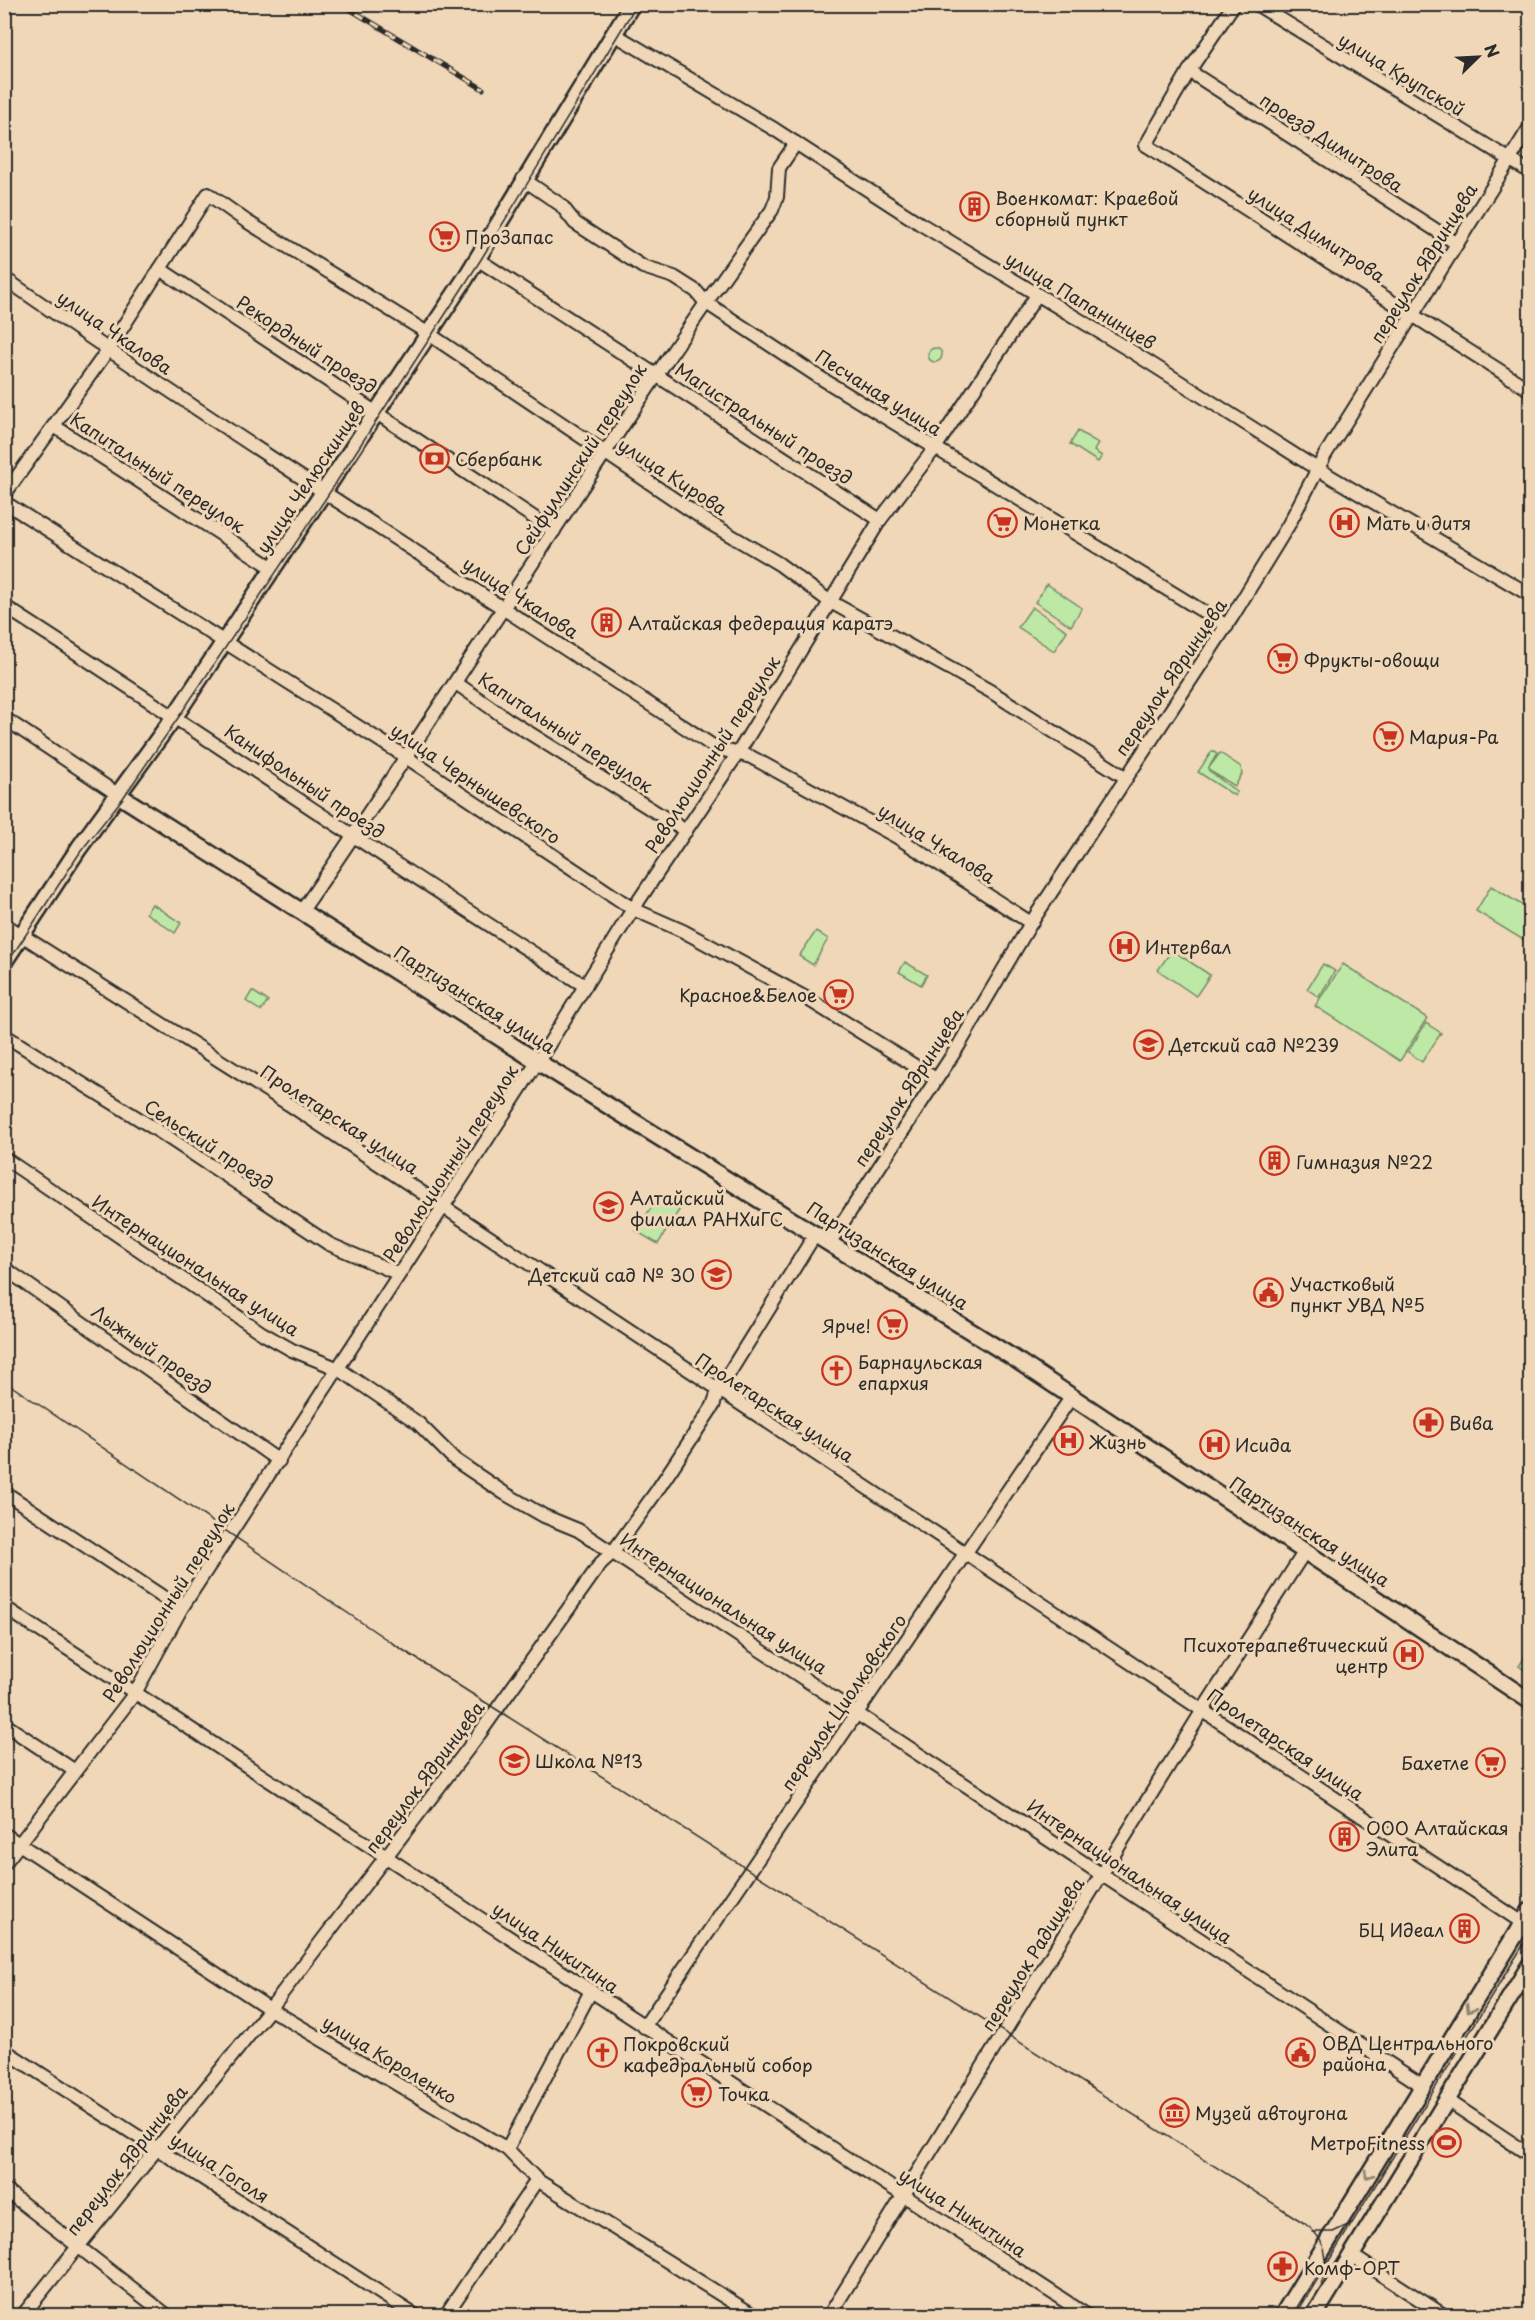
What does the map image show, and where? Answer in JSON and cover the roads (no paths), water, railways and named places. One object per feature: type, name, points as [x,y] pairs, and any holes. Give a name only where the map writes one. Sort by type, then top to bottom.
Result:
[{"type":"main road","name":"улица Челюскинцев","points":[[4,962],[79,848],[120,796],[175,716],[429,334],[632,4]]},
{"type":"main road","name":"Партизанская улица","points":[[120,796],[538,1062],[831,1242],[1071,1396],[1530,1701]]},
{"type":"main road","points":[[1282,2316],[1527,1917]]},
{"type":"main road","points":[[1314,2316],[1530,1965]]},
{"type":"main road","points":[[1488,1980],[1511,1995]]},
{"type":"street","points":[[1189,71],[1234,4]]},
{"type":"street","name":"улица Крупской","points":[[1256,4],[1530,171]]},
{"type":"street","name":"улица Папанинцев","points":[[614,34],[796,143],[919,223],[1318,468],[1530,595]]},
{"type":"street","name":"улица Димитрова","points":[[1189,71],[1146,146],[1410,316],[1530,390]]},
{"type":"street","name":"проезд Димитрова","points":[[1189,71],[1456,243]]},
{"type":"street","name":"переулок Ядринцева","points":[[831,1242],[936,1079],[1030,923],[1227,626],[1289,524],[1318,468],[1410,316],[1530,127]]},
{"type":"street","name":"Сейфуллинский переулок","points":[[301,912],[506,608],[656,375],[705,302],[772,210],[777,197],[779,168],[796,143]]},
{"type":"street","name":"Песчаная улица","points":[[523,179],[561,205],[575,223],[643,267],[674,277],[696,291],[705,302],[819,377],[1227,626]]},
{"type":"street","name":"улица Кирова","points":[[160,269],[208,194],[246,221],[429,334],[708,522],[779,564],[830,601],[990,691],[1125,777]]},
{"type":"street","name":"Магистральный проезд","points":[[477,259],[880,520]]},
{"type":"street","points":[[4,495],[108,350],[160,269]]},
{"type":"street","name":"Рекордный проезд","points":[[160,269],[554,531]]},
{"type":"street","name":"улица Чкалова","points":[[4,278],[324,493],[506,608],[716,748],[724,752],[751,757],[897,837],[1030,923]]},
{"type":"street","name":"Революционный переулок","points":[[4,1864],[135,1693],[181,1609],[538,1062],[633,909],[738,753],[880,520],[935,448],[1037,295]]},
{"type":"street","name":"Капитальный переулок","points":[[54,426],[273,568]]},
{"type":"street","name":"улица Чернышевского","points":[[4,502],[406,757],[633,909],[683,930],[806,998],[936,1079]]},
{"type":"street","name":"Канифольный проезд","points":[[4,606],[175,716],[446,899],[585,986]]},
{"type":"street","name":"Капитальный переулок","points":[[456,683],[507,719],[686,831]]},
{"type":"street","name":"Партизанская улица","points":[[4,718],[120,796]]},
{"type":"street","name":"Пролетарская улица","points":[[4,924],[290,1105],[442,1209],[1203,1710],[1527,1917]]},
{"type":"street","name":"Сельский проезд","points":[[4,1035],[329,1244],[399,1274]]},
{"type":"street","name":"Интернациональная улица","points":[[4,1158],[262,1333],[292,1350],[339,1369],[418,1423],[455,1460],[504,1493],[544,1516],[578,1530],[613,1552],[859,1712],[1423,2086]]},
{"type":"street","name":"переулок Ядринцева","points":[[22,2316],[270,2009],[480,1733],[601,1563],[613,1552],[713,1406],[718,1391],[816,1233]]},
{"type":"street","name":"Лыжный проезд","points":[[4,1268],[279,1461]]},
{"type":"street","name":"переулок Циолковского","points":[[644,2027],[1071,1396]]},
{"type":"street","points":[[4,1492],[181,1609]]},
{"type":"street","name":"переулок Радищева","points":[[829,2316],[1203,1710],[1305,1551]]},
{"type":"street","name":"улица Никитина","points":[[4,1607],[1088,2316]]},
{"type":"street","points":[[4,1724],[75,1771]]},
{"type":"street","name":"улица Короленко","points":[[4,1834],[270,2009],[507,2149],[537,2180],[755,2316]]},
{"type":"street","points":[[507,2149],[591,1991]]},
{"type":"street","name":"улица Гоголя","points":[[4,2050],[416,2316]]},
{"type":"street","points":[[1447,2100],[1530,2155]]},
{"type":"street","points":[[444,2316],[537,2180]]},
{"type":"street","points":[[4,2189],[168,2316]]},
{"type":"street","points":[[1351,2255],[1445,2316]]},
{"type":"tram line","points":[[4,968],[81,851],[123,798],[328,495],[480,261],[637,4]]},
{"type":"tram line","points":[[4,1381],[392,1643],[1304,2223],[1317,2236],[1325,2250],[1326,2266],[1321,2284]]},
{"type":"tram line","points":[[1295,2316],[1530,1934]]},
{"type":"tram line","points":[[1312,2232],[1333,2232],[1352,2223]]},
{"type":"railway","points":[[341,4],[483,89]]},
{"type":"place","name":"Военкомат: Краевой сборный пункт","points":[[974,207]]},
{"type":"place","name":"ПроЗапас","points":[[444,236]]},
{"type":"place","name":"Сбербанк","points":[[434,458]]},
{"type":"place","name":"Монетка","points":[[1002,522]]},
{"type":"place","name":"Мать и дитя","points":[[1345,522]]},
{"type":"place","name":"Алтайская федерация каратэ","points":[[607,622]]},
{"type":"place","name":"Фрукты-овощи","points":[[1283,659]]},
{"type":"place","name":"Мария-Ра","points":[[1388,736]]},
{"type":"place","name":"Интервал","points":[[1124,946]]},
{"type":"place","name":"Красное&Белое","points":[[838,994]]},
{"type":"place","name":"Детский сад №239","points":[[1148,1044]]},
{"type":"place","name":"Гимназия №22","points":[[1275,1161]]},
{"type":"place","name":"Алтайский филиал РАНХиГС","points":[[609,1207]]},
{"type":"place","name":"Детский сад № 30","points":[[716,1274]]},
{"type":"place","name":"Участковый пункт УВД №5","points":[[1269,1293]]},
{"type":"place","name":"Ярче!","points":[[892,1325]]},
{"type":"place","name":"Барнаульская епархия","points":[[837,1371]]},
{"type":"place","name":"Вива","points":[[1428,1422]]},
{"type":"place","name":"Жизнь","points":[[1068,1441]]},
{"type":"place","name":"Исида","points":[[1214,1444]]},
{"type":"place","name":"Психотерапевтический центр","points":[[1409,1654]]},
{"type":"place","name":"Школа №13","points":[[514,1760]]},
{"type":"place","name":"Бахетле","points":[[1490,1762]]},
{"type":"place","name":"ООО Алтайская Элита","points":[[1345,1837]]},
{"type":"place","name":"БЦ Идеал","points":[[1465,1929]]},
{"type":"place","name":"ОВД Центрального района","points":[[1301,2052]]},
{"type":"place","name":"Покровский кафедральный собор","points":[[602,2053]]},
{"type":"place","name":"Точка","points":[[697,2093]]},
{"type":"place","name":"Музей автоугона","points":[[1174,2112]]},
{"type":"place","name":"МетроFitness","points":[[1446,2142]]},
{"type":"place","name":"Комф-ОРТ","points":[[1283,2267]]}]
